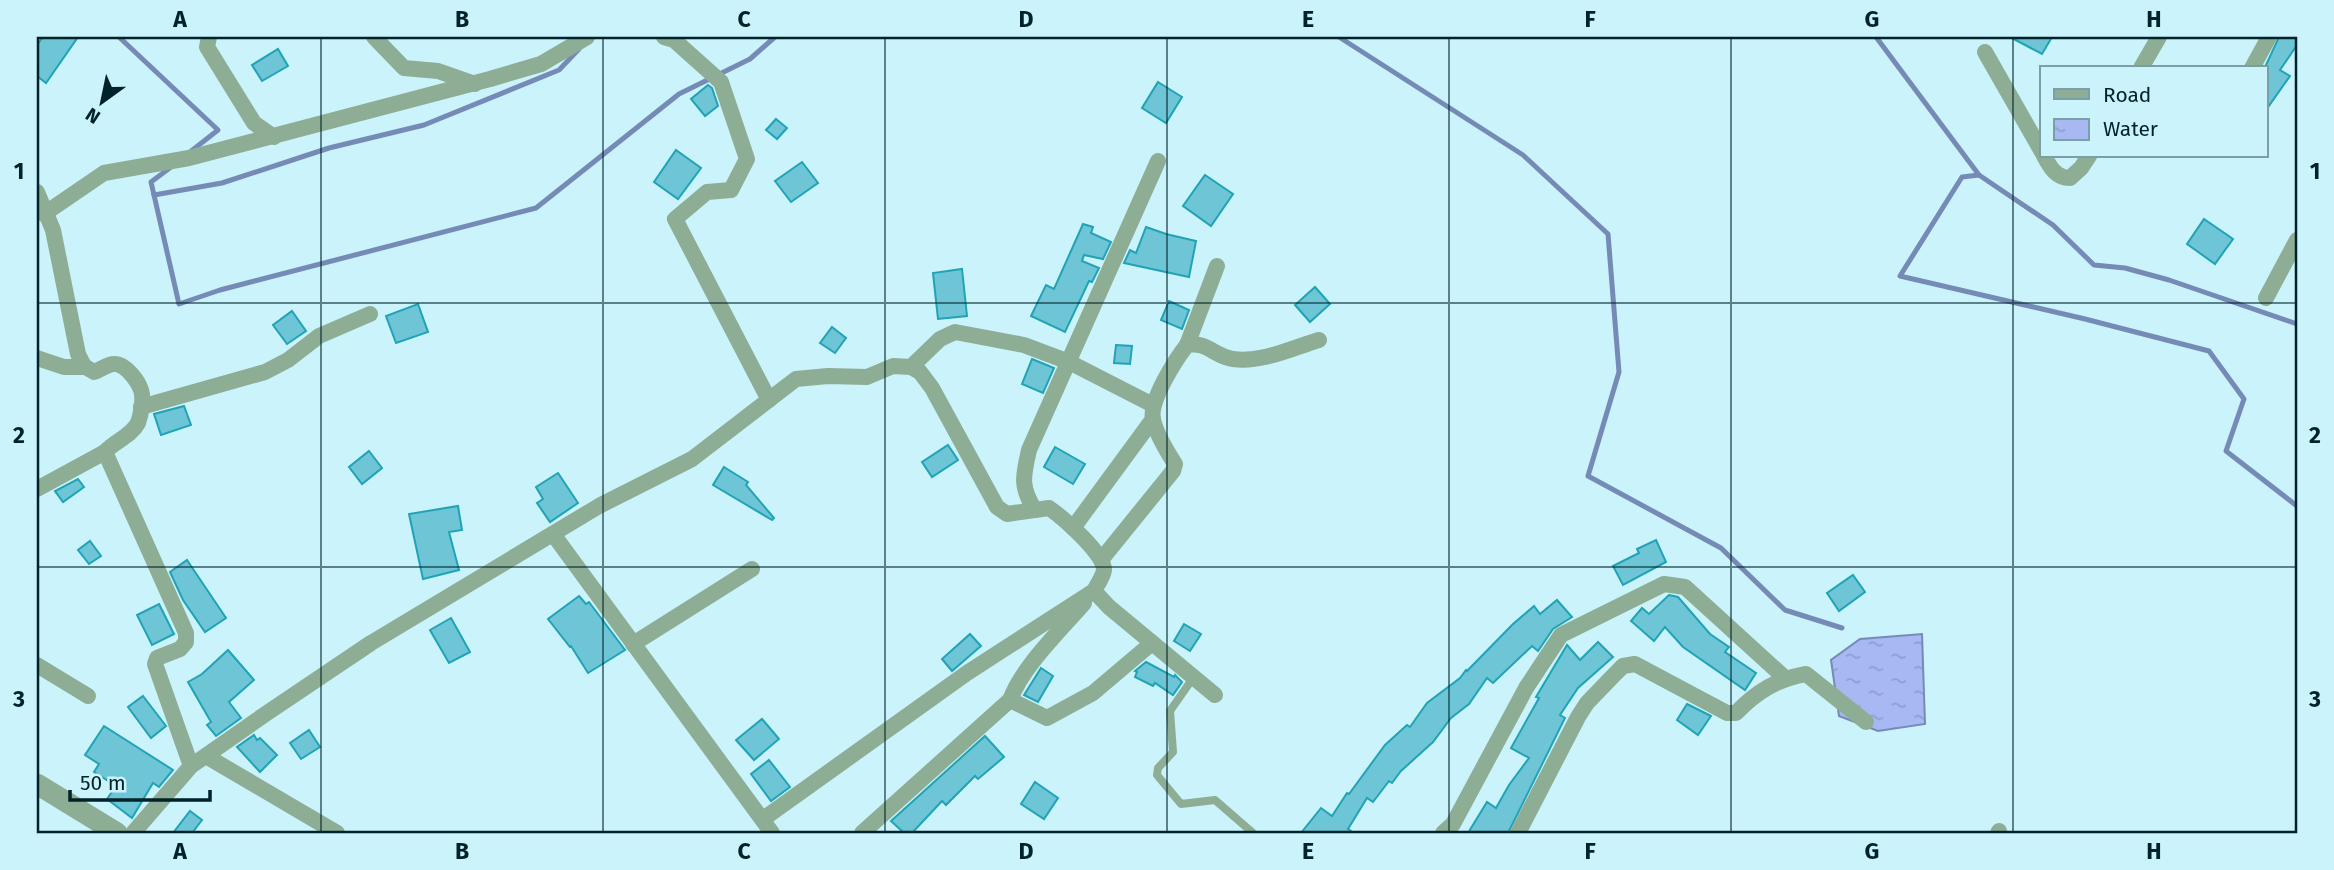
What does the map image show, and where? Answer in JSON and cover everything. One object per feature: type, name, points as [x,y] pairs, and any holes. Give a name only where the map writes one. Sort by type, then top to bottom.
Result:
[{"type":"street","points":[[209,37],[207,47],[254,123],[274,137]]},
{"type":"street","points":[[373,37],[404,68],[438,71],[475,84]]},
{"type":"street","points":[[44,214],[104,173],[189,158],[475,84],[541,64],[587,37]]},
{"type":"street","points":[[664,37],[674,40],[721,82],[747,159],[731,190],[707,192],[675,219],[769,400]]},
{"type":"street","points":[[2142,66],[2159,37]]},
{"type":"street","points":[[2253,66],[2269,37]]},
{"type":"street","points":[[1986,52],[2040,149]]},
{"type":"street","points":[[2045,158],[2052,170],[2063,178],[2070,178],[2081,169],[2088,158]]},
{"type":"street","points":[[1035,510],[1026,496],[1023,477],[1030,450],[1158,161]]},
{"type":"street","points":[[37,192],[53,230],[78,354],[85,367]]},
{"type":"street","points":[[2266,298],[2297,240]]},
{"type":"street","points":[[1073,528],[1153,412],[1178,357],[1187,345],[1217,266]]},
{"type":"street","points":[[141,407],[265,372],[288,360],[319,336],[370,314]]},
{"type":"street","points":[[911,368],[940,339],[955,332],[1024,345],[1069,362],[1153,412],[1175,464],[1173,471],[1101,560]]},
{"type":"street","points":[[1187,345],[1197,343],[1231,359],[1256,359],[1319,340]]},
{"type":"street","points":[[37,358],[64,368],[85,367],[94,372],[114,364],[123,366],[141,390],[138,422],[130,433],[115,442],[106,452],[37,489]]},
{"type":"street","points":[[133,833],[191,766],[371,643],[599,506],[692,459],[796,380],[828,376],[867,377],[894,366],[920,372],[932,388],[997,507],[1007,514],[1049,508],[1062,517],[1101,560],[1104,571],[1094,591],[1015,687],[1010,700],[862,833]]},
{"type":"street","points":[[106,452],[186,633],[186,642],[180,649],[157,658],[155,664],[191,766]]},
{"type":"street","points":[[553,534],[772,833]]},
{"type":"street","points":[[633,643],[752,569]]},
{"type":"street","points":[[1443,833],[1452,824],[1526,688],[1561,635],[1664,584],[1685,587],[1785,678]]},
{"type":"street","points":[[1094,591],[1109,607],[1215,695]]},
{"type":"street","points":[[763,819],[967,673],[1094,591]]},
{"type":"street","points":[[1010,700],[1047,718],[1093,693],[1152,643]]},
{"type":"street","points":[[1518,833],[1578,717],[1587,703],[1623,666],[1635,664],[1727,713],[1736,713],[1754,695],[1785,678],[1806,674],[1866,722]]},
{"type":"street","points":[[37,665],[88,696]]},
{"type":"street","points":[[206,756],[337,833]]},
{"type":"street","points":[[37,784],[117,833]]},
{"type":"lane","points":[[1193,678],[1170,712],[1173,752],[1158,768],[1157,775],[1181,804],[1215,800],[1253,833]]},
{"type":"water","points":[[1922,634],[1925,724],[1878,731],[1839,716],[1831,660],[1860,639]]},
{"type":"building","points":[[43,37],[78,37],[46,83],[37,76],[37,45]]},
{"type":"building","points":[[2010,37],[2052,37],[2042,54]]},
{"type":"building","points":[[2279,37],[2297,37],[2297,45],[2280,70],[2290,76],[2268,107],[2268,66],[2266,65]]},
{"type":"building","points":[[278,49],[288,66],[262,81],[252,65]]},
{"type":"building","points":[[1158,82],[1182,97],[1166,123],[1142,108]]},
{"type":"building","points":[[708,85],[712,88],[718,106],[705,116],[691,99]]},
{"type":"building","points":[[776,119],[787,128],[777,139],[766,130]]},
{"type":"building","points":[[676,150],[701,168],[678,199],[654,182]]},
{"type":"building","points":[[802,162],[818,183],[791,202],[775,181]]},
{"type":"building","points":[[1205,175],[1233,194],[1211,226],[1183,206]]},
{"type":"building","points":[[2204,219],[2233,239],[2215,264],[2187,244]]},
{"type":"building","points":[[1083,224],[1093,227],[1091,233],[1111,242],[1103,259],[1084,255],[1082,261],[1099,268],[1092,282],[1089,281],[1065,332],[1031,316],[1046,285],[1054,289]]},
{"type":"building","points":[[1146,227],[1196,241],[1189,277],[1124,263],[1130,250],[1136,253]]},
{"type":"building","points":[[962,269],[967,316],[938,319],[933,273]]},
{"type":"building","points":[[1315,287],[1330,304],[1310,322],[1295,305]]},
{"type":"building","points":[[1169,301],[1189,310],[1182,329],[1161,320]]},
{"type":"building","points":[[418,304],[428,332],[396,343],[386,316]]},
{"type":"building","points":[[292,311],[306,331],[287,344],[273,325]]},
{"type":"building","points":[[832,327],[846,338],[835,353],[820,343]]},
{"type":"building","points":[[1116,345],[1132,346],[1130,364],[1114,363]]},
{"type":"building","points":[[1032,359],[1054,368],[1043,393],[1022,384]]},
{"type":"building","points":[[184,406],[191,425],[161,435],[154,414]]},
{"type":"building","points":[[948,445],[958,460],[932,477],[922,462]]},
{"type":"building","points":[[1055,447],[1085,464],[1073,484],[1044,467]]},
{"type":"building","points":[[369,451],[382,468],[362,484],[349,467]]},
{"type":"building","points":[[724,467],[748,482],[746,485],[774,518],[772,520],[713,485]]},
{"type":"building","points":[[558,473],[578,503],[550,522],[537,503],[543,499],[536,487]]},
{"type":"building","points":[[78,479],[84,487],[63,502],[55,491]]},
{"type":"building","points":[[458,506],[462,530],[449,532],[459,570],[423,579],[409,514]]},
{"type":"building","points":[[1656,540],[1666,562],[1623,585],[1613,566],[1639,553],[1637,549]]},
{"type":"building","points":[[90,541],[101,556],[89,564],[78,550]]},
{"type":"building","points":[[187,560],[226,618],[205,632],[183,600],[170,572]]},
{"type":"building","points":[[1853,575],[1865,592],[1839,611],[1827,593]]},
{"type":"building","points":[[1669,595],[1678,597],[1710,634],[1729,647],[1725,652],[1756,673],[1745,690],[1683,647],[1665,627],[1654,641],[1631,621],[1642,608],[1649,614]]},
{"type":"building","points":[[579,596],[586,604],[589,602],[625,650],[588,673],[571,646],[548,619]]},
{"type":"building","points":[[1557,600],[1572,617],[1553,629],[1538,651],[1532,646],[1493,683],[1487,678],[1469,704],[1451,718],[1433,742],[1401,771],[1392,783],[1389,781],[1373,802],[1367,798],[1348,829],[1354,833],[1301,833],[1321,808],[1332,816],[1385,745],[1407,725],[1410,727],[1427,703],[1460,678],[1513,624],[1534,606],[1540,614]]},
{"type":"building","points":[[159,604],[174,634],[152,645],[137,615]]},
{"type":"building","points":[[451,618],[470,652],[449,663],[430,630]]},
{"type":"building","points":[[1184,624],[1201,634],[1190,651],[1174,641]]},
{"type":"building","points":[[970,634],[981,646],[952,671],[942,659]]},
{"type":"building","points":[[1598,642],[1613,657],[1578,688],[1560,715],[1565,718],[1508,833],[1468,833],[1487,802],[1496,808],[1529,758],[1511,748],[1539,698],[1536,697],[1567,645],[1580,660]]},
{"type":"building","points":[[228,650],[254,680],[229,702],[241,718],[216,736],[207,725],[211,722],[188,682],[202,674]]},
{"type":"building","points":[[1146,662],[1174,677],[1175,675],[1182,682],[1173,695],[1155,683],[1153,686],[1135,677],[1135,671]]},
{"type":"building","points":[[1041,668],[1053,676],[1038,702],[1024,695]]},
{"type":"building","points":[[143,696],[166,726],[151,738],[128,707]]},
{"type":"building","points":[[1687,704],[1711,716],[1698,735],[1677,720]]},
{"type":"building","points":[[762,719],[779,739],[754,760],[736,740]]},
{"type":"building","points":[[104,726],[173,770],[159,787],[153,783],[132,818],[107,799],[116,786],[94,772],[99,764],[85,755]]},
{"type":"building","points":[[309,730],[320,747],[301,759],[290,743]]},
{"type":"building","points":[[254,735],[277,755],[260,772],[237,747]]},
{"type":"building","points":[[985,736],[1004,757],[978,779],[975,776],[946,805],[942,801],[912,833],[904,833],[891,821]]},
{"type":"building","points":[[769,760],[790,787],[771,801],[751,774]]},
{"type":"building","points":[[1035,782],[1058,798],[1044,819],[1021,804]]},
{"type":"building","points":[[190,811],[202,820],[192,833],[173,833]]},
{"type":"waterway","points":[[119,37],[218,130],[190,152]]},
{"type":"waterway","points":[[171,167],[151,182],[179,304],[220,290],[536,208],[679,94],[750,59],[775,37]]},
{"type":"waterway","points":[[1339,37],[1523,155],[1608,234],[1619,372],[1588,476],[1721,548],[1785,610],[1842,628]]},
{"type":"waterway","points":[[1876,37],[1979,175]]},
{"type":"waterway","points":[[154,195],[222,183],[329,148],[424,125],[559,70],[579,49]]},
{"type":"waterway","points":[[2297,324],[2169,280],[2125,268],[2094,265],[2053,225],[1979,175],[1962,177],[1900,276],[2209,351],[2244,399],[2226,451],[2297,506]]}]
